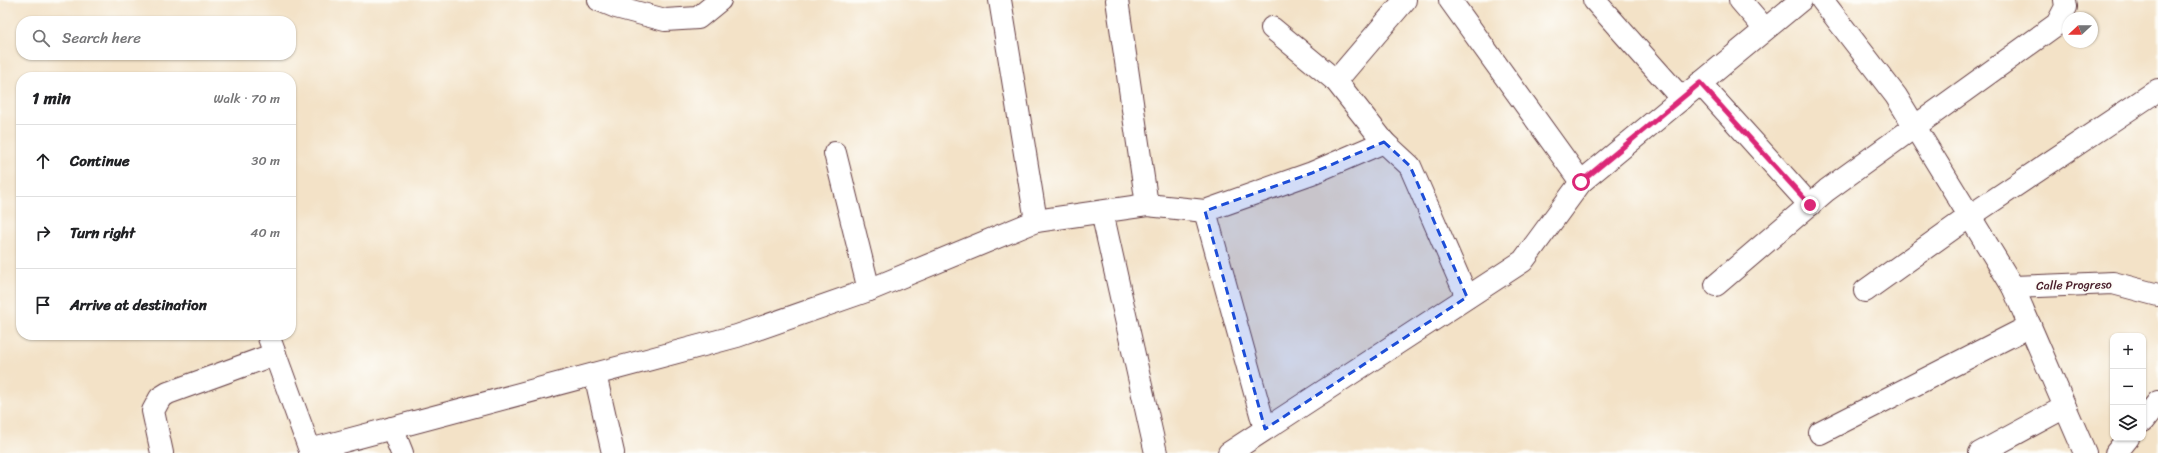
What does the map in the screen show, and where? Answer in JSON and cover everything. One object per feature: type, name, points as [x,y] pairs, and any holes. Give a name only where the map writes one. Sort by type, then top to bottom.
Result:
[{"type":"street","points":[[599,0],[616,7],[665,20],[698,18],[720,0]]},
{"type":"street","points":[[1000,0],[1036,221]]},
{"type":"street","points":[[1117,0],[1147,206]]},
{"type":"street","points":[[1336,81],[1405,0]]},
{"type":"street","points":[[1450,0],[1581,182]]},
{"type":"street","points":[[1594,0],[1682,99]]},
{"type":"street","points":[[1740,0],[1765,30]]},
{"type":"street","points":[[1229,453],[1523,261],[1581,182],[1801,0]]},
{"type":"street","points":[[1822,0],[1896,96],[2013,286],[2084,453]]},
{"type":"street","points":[[1716,285],[1810,205],[1914,126],[2057,24],[2066,7],[2065,0]]},
{"type":"street","points":[[1272,28],[1336,81],[1384,142],[1410,166],[1467,297]]},
{"type":"street","points":[[1700,83],[1810,205]]},
{"type":"street","points":[[1865,291],[1970,216],[2158,90]]},
{"type":"street","points":[[162,453],[153,412],[160,398],[271,345],[310,451],[737,336],[869,290],[1036,221],[1147,206],[1205,211],[1312,173],[1384,142]]},
{"type":"street","points":[[835,153],[869,290]]},
{"type":"street","points":[[1205,211],[1265,429]]},
{"type":"street","points":[[1102,212],[1156,453]]},
{"type":"street","name":"Calle Progreso","points":[[2013,286],[2113,283],[2158,295]]},
{"type":"street","points":[[1820,434],[2030,326]]},
{"type":"street","points":[[595,374],[613,453]]},
{"type":"street","points":[[2146,416],[2158,402]]},
{"type":"street","points":[[1980,453],[2065,407]]},
{"type":"street","points":[[392,428],[402,453]]},
{"type":"street","points":[[2116,453],[2126,441]]},
{"type":"highlighted area","points":[[1384,142],[1410,166],[1467,297],[1265,429],[1205,211],[1312,173]]},
{"type":"route","points":[[1581,182],[1700,83],[1810,205]]}]
